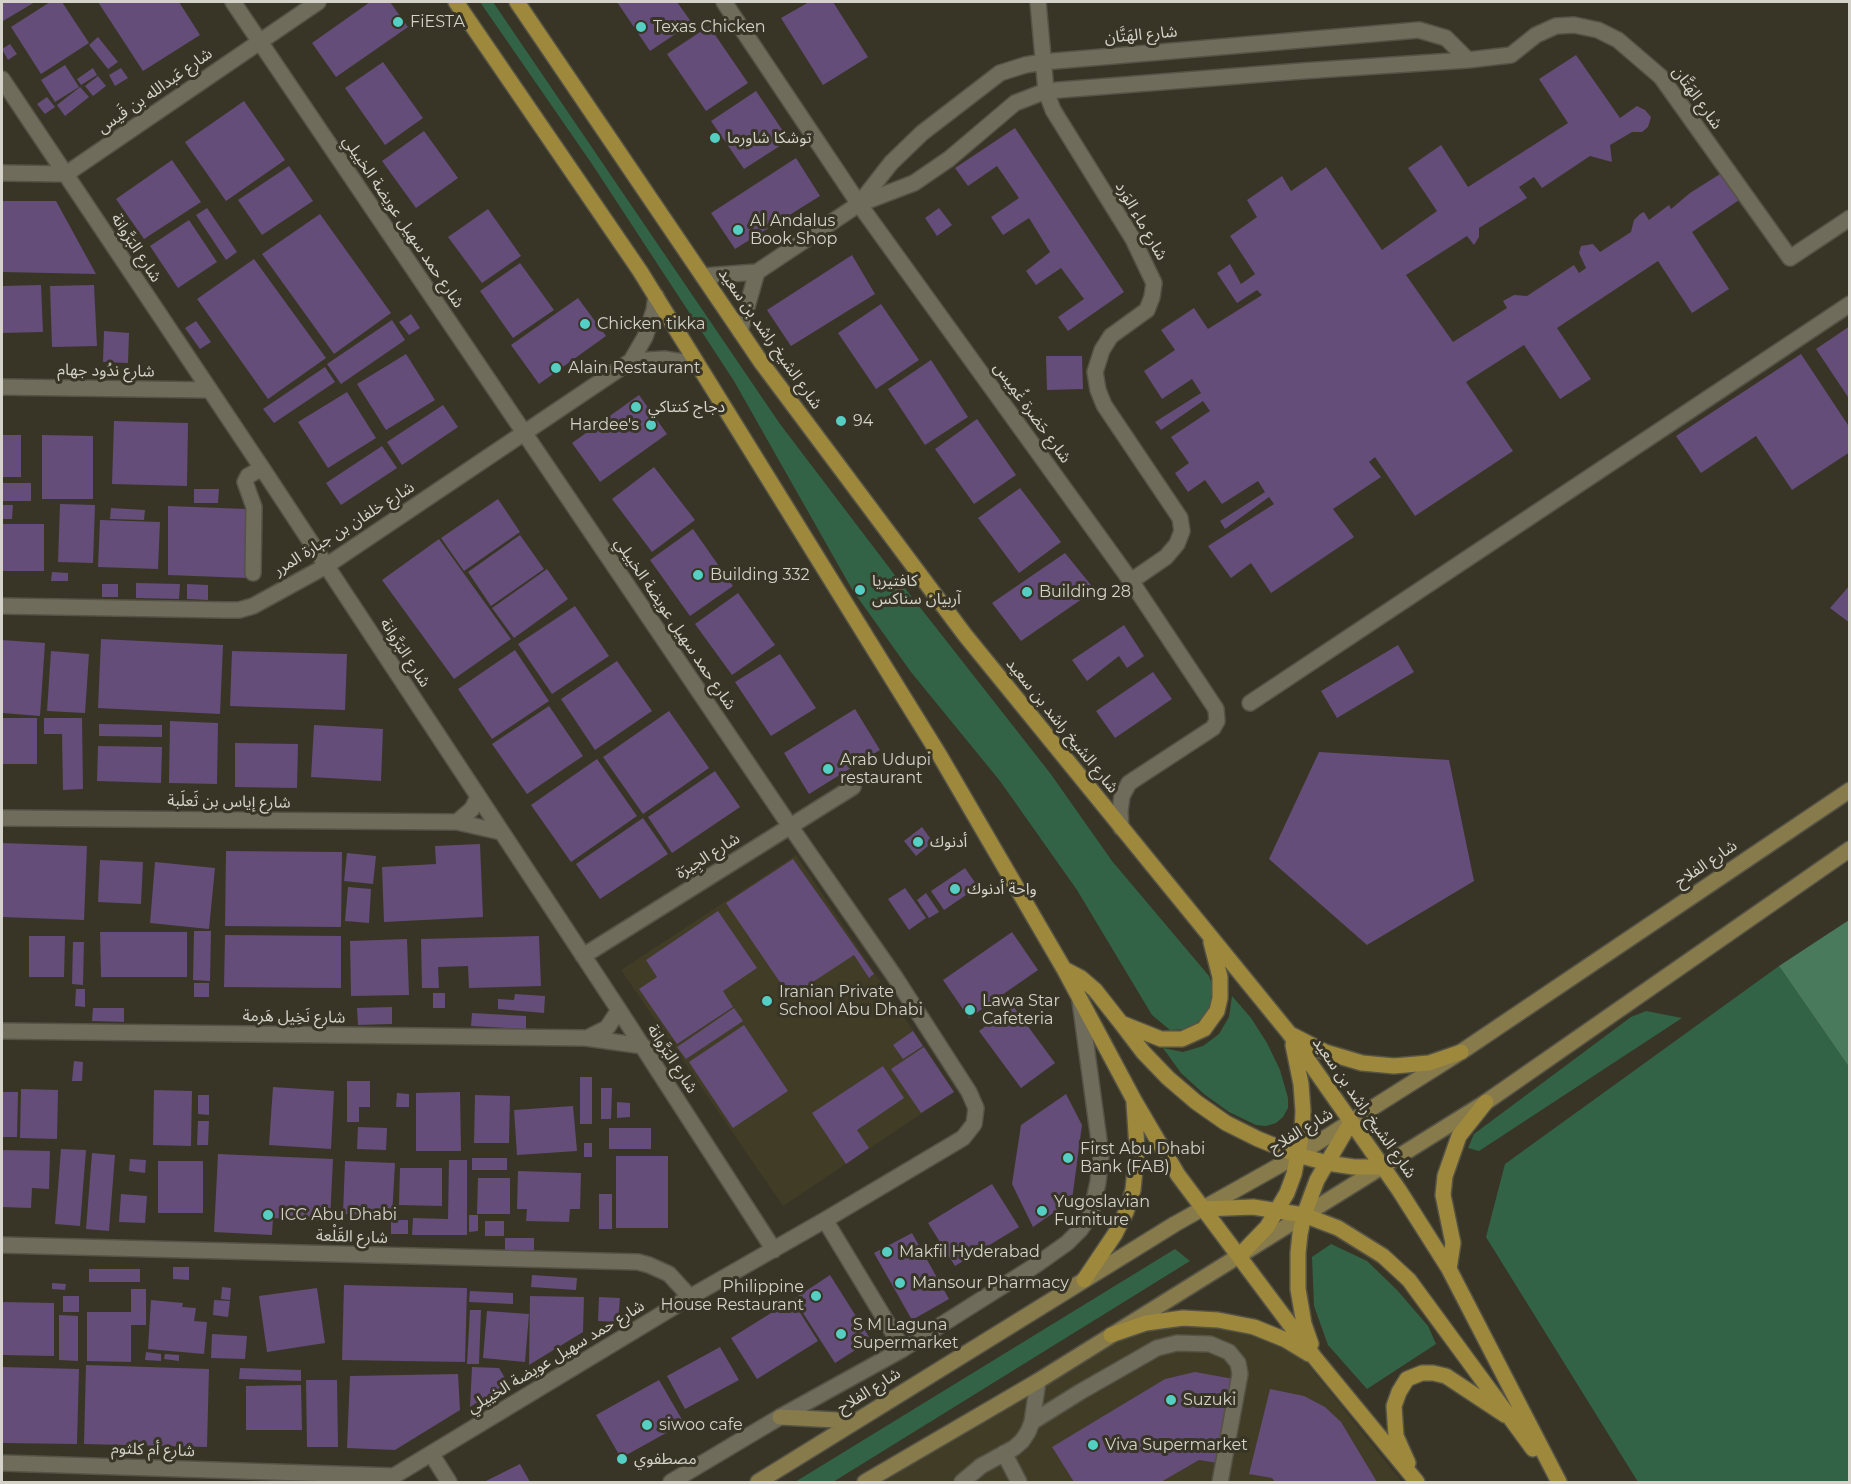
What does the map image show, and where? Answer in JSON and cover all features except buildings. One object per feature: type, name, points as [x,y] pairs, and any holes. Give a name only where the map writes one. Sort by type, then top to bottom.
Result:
[{"type":"main road","points":[[456,2],[656,296],[940,756],[1064,969],[1134,1100],[1178,1175],[1315,1358],[1417,1482]]},
{"type":"main road","name":"شارع الشيخ راشد بن سعيد","points":[[517,2],[761,362],[965,635],[1289,1033],[1383,1167],[1449,1269],[1558,1482]]},
{"type":"main road","name":"شارع الفلاح","points":[[758,1482],[1084,1280],[1351,1122],[1461,1052],[1850,790]]},
{"type":"main road","points":[[865,1482],[1038,1381],[1486,1102],[1850,849]]},
{"type":"main road","points":[[1121,1023],[1161,1039],[1182,1039],[1204,1029],[1217,1011],[1220,998],[1220,977],[1210,938]]},
{"type":"main road","points":[[1064,969],[1081,978],[1095,990],[1143,1052],[1168,1078],[1226,1123],[1298,1155],[1354,1167],[1383,1167]]},
{"type":"main road","points":[[1289,1033],[1325,1052],[1362,1063],[1394,1066],[1429,1063],[1461,1052]]},
{"type":"main road","points":[[1239,1256],[1267,1227],[1278,1210],[1287,1192],[1298,1155],[1302,1133],[1303,1102],[1296,1058],[1289,1033]]},
{"type":"main road","points":[[1084,1280],[1115,1234],[1126,1212],[1133,1190],[1137,1148],[1134,1100]]},
{"type":"main road","points":[[1449,1269],[1453,1243],[1443,1195],[1444,1176],[1459,1136],[1486,1102]]},
{"type":"main road","points":[[1315,1358],[1304,1324],[1298,1289],[1298,1253],[1304,1215],[1314,1189],[1351,1122]]},
{"type":"main road","points":[[1203,1209],[1253,1207],[1304,1215],[1338,1228],[1383,1256],[1409,1280],[1558,1482]]},
{"type":"main road","points":[[1111,1335],[1146,1323],[1183,1318],[1218,1320],[1264,1331],[1286,1340],[1315,1358]]},
{"type":"main road","points":[[1417,1482],[1396,1436],[1394,1406],[1407,1379],[1422,1373],[1446,1376],[1512,1420]]},
{"type":"main road","points":[[780,1417],[855,1421]]},
{"type":"street","name":"شارع حمد سهيل عويضة الخييلي","points":[[233,2],[790,826],[895,977],[969,1092],[976,1108],[974,1124],[963,1138],[690,1297],[389,1479]]},
{"type":"street","name":"شارع عَبدالله بن قَيس","points":[[66,174],[259,40],[318,2]]},
{"type":"street","name":"شارع حَضرة غُمِيس","points":[[724,2],[859,204],[1131,581],[1216,709],[1216,721],[1213,728],[1129,783],[1122,796],[1121,828]]},
{"type":"street","name":"شارع ماء الوَرد","points":[[1038,2],[1046,92],[1053,110],[1133,239],[1154,283],[1147,310],[1111,336],[1102,350],[1095,372],[1098,390],[1104,405],[1180,518],[1182,531],[1177,544],[1166,557],[1131,581]]},
{"type":"street","name":"شارع الهَتَّان","points":[[703,276],[757,272],[859,204],[914,183],[949,159],[1015,104],[1046,92],[1511,55],[1536,35],[1556,26],[1574,25],[1598,30],[1618,40],[1661,77],[1790,258],[1850,218]]},
{"type":"street","name":"شارع الهَتَّان","points":[[859,204],[891,163],[922,133],[966,97],[999,74],[1025,65],[1419,30],[1446,38],[1468,60]]},
{"type":"street","name":"شارع البَرَّوانة","points":[[2,79],[262,468],[643,1046],[774,1250]]},
{"type":"street","points":[[2,173],[66,174]]},
{"type":"street","points":[[740,332],[757,272]]},
{"type":"street","name":"شارع خلفان بن جبارة المرر","points":[[2,606],[239,609],[253,606],[326,566],[632,361],[645,337],[656,296]]},
{"type":"street","points":[[1250,703],[1850,304]]},
{"type":"street","points":[[632,361],[664,359],[696,364]]},
{"type":"street","name":"شارع ندُود جهام","points":[[2,387],[209,390]]},
{"type":"street","points":[[253,573],[254,507],[245,482],[248,476],[262,468]]},
{"type":"street","name":"شارع الجِيرَة","points":[[583,956],[853,787]]},
{"type":"street","points":[[457,822],[472,809],[478,797]]},
{"type":"street","name":"شارع إياس بن ثَعلَبة","points":[[2,818],[457,822],[501,832]]},
{"type":"street","points":[[671,1482],[780,1417],[903,1349],[1067,1243],[1080,1230],[1091,1214],[1101,1155],[1080,999]]},
{"type":"street","points":[[586,1038],[607,1029],[619,1010]]},
{"type":"street","name":"شارع نَخِيل هَرمة","points":[[2,1031],[586,1038],[643,1046]]},
{"type":"street","points":[[825,1220],[903,1349]]},
{"type":"street","name":"شارع القَلْعة","points":[[2,1245],[638,1263],[669,1274],[690,1297]]},
{"type":"street","points":[[1032,1422],[1157,1348],[1177,1343],[1210,1344],[1229,1352],[1238,1363],[1240,1374],[1220,1482]]},
{"type":"street","points":[[962,1482],[981,1466],[1022,1441],[1032,1422],[1038,1381]]},
{"type":"street","points":[[1004,1453],[1019,1482]]},
{"type":"street","points":[[432,1455],[449,1482]]},
{"type":"street","name":"شارع أم كلثوم","points":[[2,1462],[307,1478],[389,1479]]},
{"type":"shaded area","name":"Iranian Private School Abu Dhabi","points":[[796,855],[954,1092],[783,1206],[621,970]]},
{"type":"shaded area","points":[[1211,1325],[1253,1334],[1283,1346],[1302,1357],[1402,1482],[882,1482],[1127,1336],[1146,1328]]},
{"type":"green space","points":[[480,2],[493,2],[780,424],[1050,773],[1112,861],[1209,976],[1214,990],[1211,1011],[1204,1023],[1189,1029],[1170,1030],[1152,1015],[1077,890],[1000,781],[911,672],[853,591],[734,381],[592,164]]},
{"type":"green space","points":[[1849,920],[1849,1067],[1779,966]]},
{"type":"green space","points":[[1779,966],[1849,1067],[1849,1482],[1638,1482],[1486,1237],[1505,1164]]},
{"type":"green space","points":[[1232,996],[1251,1018],[1280,1070],[1288,1098],[1288,1108],[1276,1123],[1266,1126],[1256,1125],[1229,1112],[1181,1073],[1163,1048],[1183,1052],[1203,1046],[1219,1034],[1229,1017]]},
{"type":"green space","points":[[1646,1011],[1682,1018],[1479,1151],[1468,1148],[1474,1134],[1631,1017]]},
{"type":"green space","points":[[1331,1244],[1367,1261],[1397,1290],[1428,1326],[1436,1344],[1367,1389],[1328,1345],[1314,1306],[1312,1257]]},
{"type":"green space","points":[[1175,1249],[1190,1261],[833,1482],[795,1482]]},
{"type":"place","name":"FiESTA","points":[[398,22]]},
{"type":"place","name":"Texas Chicken","points":[[641,27]]},
{"type":"place","name":"توشكا شاورما","points":[[715,138]]},
{"type":"place","name":"Al Andalus Book Shop","points":[[738,230]]},
{"type":"place","name":"Chicken tikka","points":[[585,324]]},
{"type":"place","name":"Alain Restaurant","points":[[556,368]]},
{"type":"place","name":"دجاج كنتاكي","points":[[636,407]]},
{"type":"place","name":"94","points":[[841,421]]},
{"type":"place","name":"Hardee's","points":[[651,425]]},
{"type":"place","name":"Building 332","points":[[698,575]]},
{"type":"place","name":"كافتيريا آربيان سناكس","points":[[860,590]]},
{"type":"place","name":"Building 28","points":[[1027,592]]},
{"type":"place","name":"Arab Udupi restaurant","points":[[828,769]]},
{"type":"place","name":"أدنوك","points":[[918,842]]},
{"type":"place","name":"واحة أدنوك","points":[[955,889]]},
{"type":"place","name":"Iranian Private School Abu Dhabi","points":[[767,1001]]},
{"type":"place","name":"Lawa Star Cafeteria","points":[[970,1010]]},
{"type":"place","name":"First Abu Dhabi Bank (FAB)","points":[[1068,1158]]},
{"type":"place","name":"Yugoslavian Furniture","points":[[1042,1211]]},
{"type":"place","name":"ICC Abu Dhabi","points":[[268,1215]]},
{"type":"place","name":"Makfil Hyderabad","points":[[887,1252]]},
{"type":"place","name":"Mansour Pharmacy","points":[[900,1283]]},
{"type":"place","name":"Philippine House Restaurant","points":[[816,1296]]},
{"type":"place","name":"S M Laguna Supermarket","points":[[841,1334]]},
{"type":"place","name":"Suzuki","points":[[1171,1400]]},
{"type":"place","name":"siwoo cafe","points":[[647,1425]]},
{"type":"place","name":"Viva Supermarket","points":[[1093,1445]]},
{"type":"place","name":"مصطفوي","points":[[622,1459]]}]
